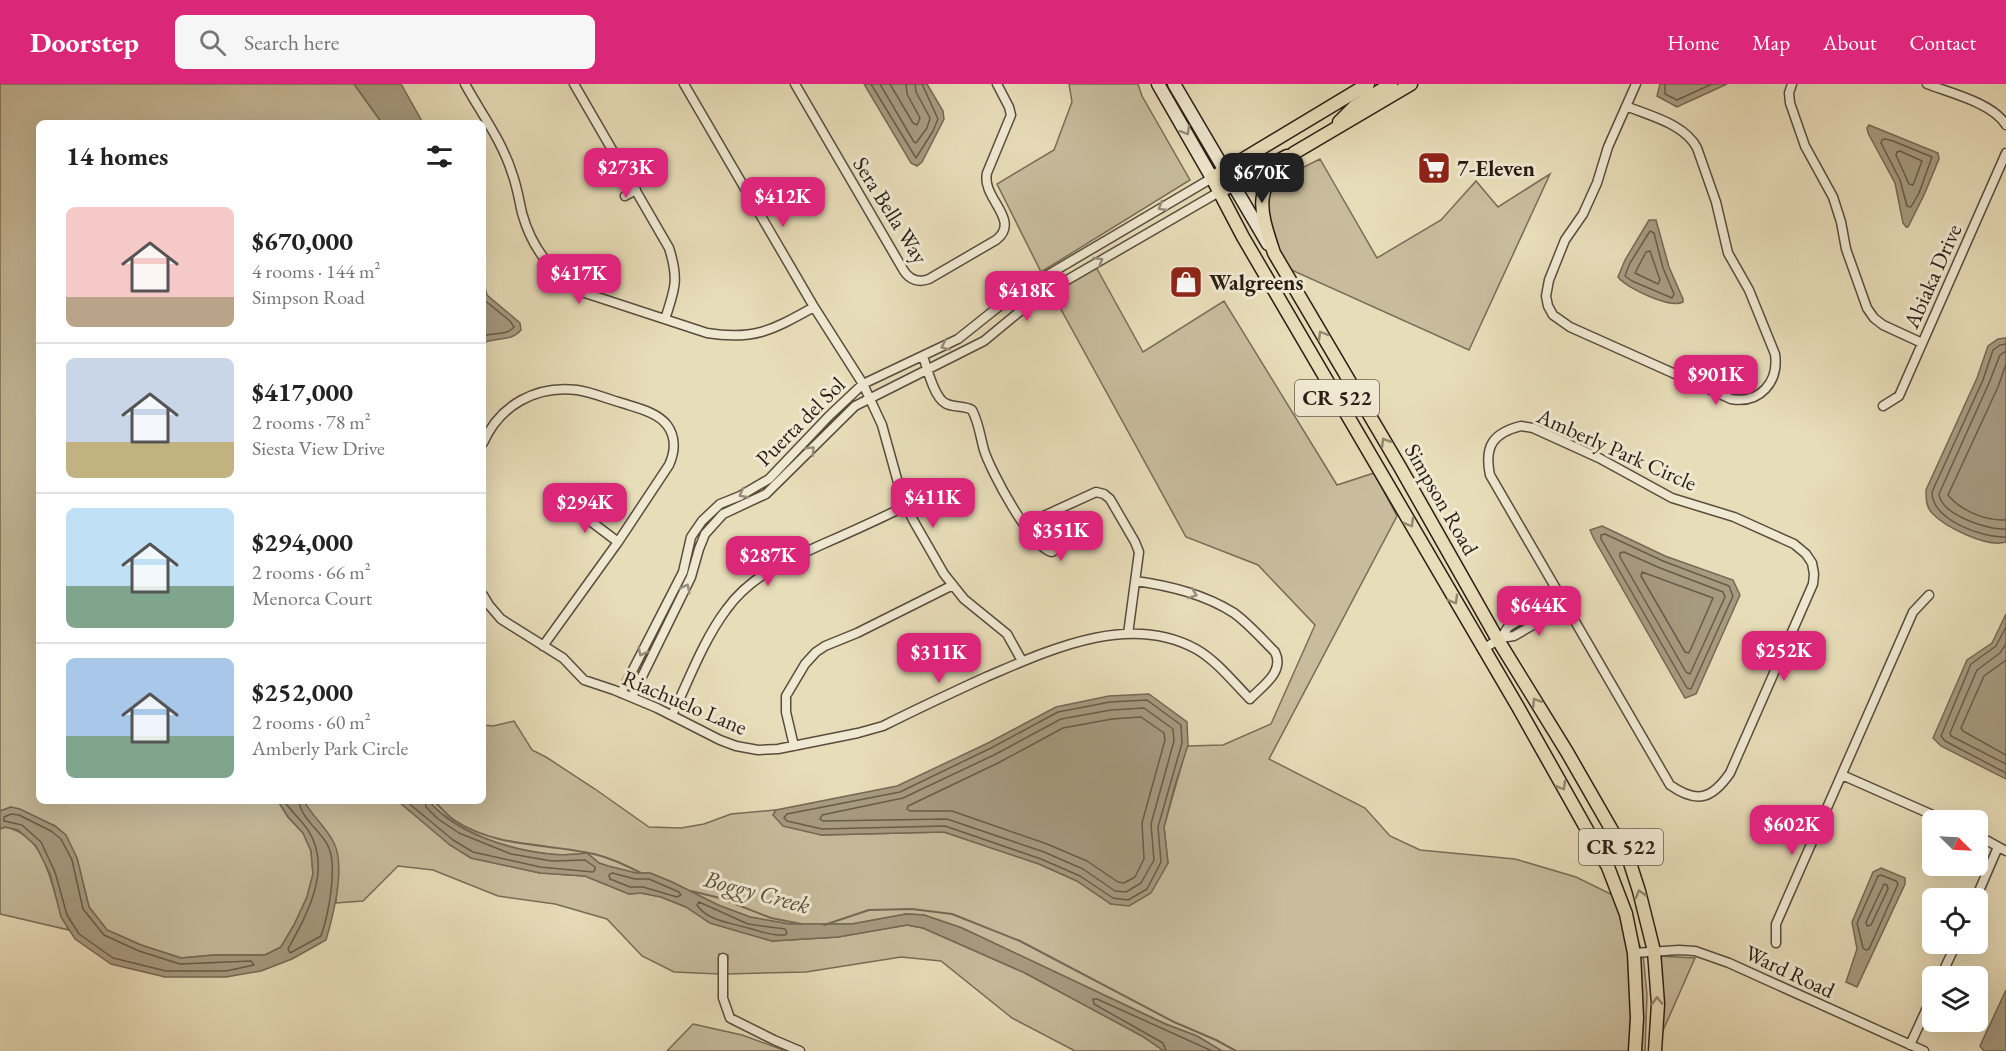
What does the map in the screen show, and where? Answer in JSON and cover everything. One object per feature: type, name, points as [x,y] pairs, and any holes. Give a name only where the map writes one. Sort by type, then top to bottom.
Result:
[{"type":"main road","name":"Simpson Road","points":[[1158,84],[1243,237],[1608,867],[1626,914],[1634,953],[1637,1018],[1635,1051]]},
{"type":"main road","name":"Simpson Road","points":[[1174,84],[1629,860],[1654,951],[1658,1004],[1655,1051]]},
{"type":"main road","points":[[1212,178],[1368,84]]},
{"type":"main road","points":[[1328,133],[1355,106],[1391,84]]},
{"type":"main road","name":"CR 522","points":[[1274,253],[1263,219],[1263,191],[1269,178],[1294,153],[1411,84]]},
{"type":"main road","points":[[1220,192],[1294,153]]},
{"type":"main road","points":[[1373,459],[1384,460],[1396,468],[1412,496],[1424,511]]},
{"type":"street","points":[[465,84],[486,120]]},
{"type":"street","points":[[574,84],[669,248],[675,266],[676,281],[665,319]]},
{"type":"street","points":[[684,84],[814,307],[863,384],[888,443],[902,497],[939,565],[964,599],[1007,634],[1022,662]]},
{"type":"street","name":"Sera Bella Way","points":[[795,84],[904,271],[911,278],[926,281],[996,240],[1003,232],[1004,218],[987,188],[986,181],[987,173],[1011,115],[997,84]]},
{"type":"street","points":[[1626,106],[1678,129],[1693,140],[1697,148],[1716,202],[1728,253],[1749,290],[1775,354],[1776,365],[1770,384],[1760,394],[1742,401],[1731,399],[1570,327],[1553,315],[1548,306],[1546,296],[1549,280],[1565,240],[1583,213],[1597,183],[1608,147],[1626,106],[1636,84]]},
{"type":"street","points":[[1792,84],[1789,93],[1790,103],[1805,146],[1833,197],[1846,249],[1867,308],[1883,325],[1922,343]]},
{"type":"street","points":[[1926,84],[1991,109],[2001,117],[2006,125]]},
{"type":"street","points":[[486,121],[513,173],[523,216],[539,255],[555,273],[569,284],[585,293],[707,333],[728,336],[751,335],[774,329],[814,307]]},
{"type":"street","name":"Abiaka Drive","points":[[1883,406],[1899,396],[2006,153]]},
{"type":"street","name":"Puerta del Sol","points":[[621,693],[683,572],[692,537],[702,521],[720,504],[740,496],[769,479],[863,384],[958,339],[1005,301],[1055,269],[1212,178]]},
{"type":"street","points":[[625,196],[636,190]]},
{"type":"street","name":"Puerta del Sol","points":[[633,698],[692,577],[705,534],[723,514],[766,494],[855,406],[984,341],[1036,298],[1220,192]]},
{"type":"street","points":[[1005,301],[1016,314]]},
{"type":"street","points":[[923,356],[933,387],[945,404],[968,407],[972,410],[993,474],[1024,525],[1043,548],[1052,552],[1058,548],[1059,539],[1044,516]]},
{"type":"street","points":[[486,437],[493,424],[510,407],[528,396],[549,390],[581,391],[645,411],[660,418],[672,434],[673,456],[618,542],[543,646]]},
{"type":"street","name":"Amberly Park Circle","points":[[1521,426],[1533,428],[1599,458],[1672,498],[1734,517],[1794,544],[1806,554],[1812,563],[1814,574],[1813,584],[1730,773],[1719,788],[1705,795],[1692,796],[1670,785],[1566,606],[1490,475],[1487,460],[1489,448],[1496,437],[1508,429],[1521,426]]},
{"type":"street","points":[[1024,525],[1096,492],[1110,499],[1136,542],[1139,552],[1128,634]]},
{"type":"street","points":[[580,504],[589,520],[618,542]]},
{"type":"street","points":[[672,715],[713,629],[727,608],[745,589],[763,573],[789,559],[906,506]]},
{"type":"street","name":"Riachuelo Lane","points":[[486,600],[501,619],[567,662],[584,680],[672,715],[720,740],[758,750],[794,746],[883,726],[1044,652],[1073,643],[1128,634],[1147,634],[1195,649],[1212,661],[1250,699],[1278,667],[1275,652],[1247,624],[1217,603],[1169,586],[1136,581]]},
{"type":"street","points":[[794,746],[786,712],[786,696],[805,664],[816,652],[953,585]]},
{"type":"street","points":[[1500,639],[1508,627],[1560,595]]},
{"type":"street","points":[[1776,943],[1776,924],[1913,612],[1929,595]]},
{"type":"street","points":[[1483,649],[1500,639],[1514,636],[1566,606]]},
{"type":"street","points":[[1842,775],[1922,810]]},
{"type":"street","points":[[1981,888],[2002,849],[1988,841]]},
{"type":"street","name":"Ward Road","points":[[1634,953],[1695,951],[1729,963],[1924,1051]]},
{"type":"street","points":[[723,958],[723,998],[730,1018],[800,1051]]},
{"type":"street","points":[[1910,1046],[1922,1019]]},
{"type":"shaded area","points":[[0,84],[354,84],[380,120],[36,120],[36,804],[280,804],[303,833],[311,851],[313,874],[307,897],[294,925],[281,947],[265,955],[214,955],[181,958],[141,945],[107,930],[89,907],[77,858],[65,835],[55,826],[11,807],[0,811]]},
{"type":"shaded area","points":[[1069,84],[1138,84],[1142,96],[1190,180],[1041,272],[997,184],[1054,150],[1072,102]]},
{"type":"shaded area","points":[[1320,159],[1377,258],[1441,220],[1476,181],[1498,207],[1550,174],[1469,350],[1287,268],[1275,247],[1269,228],[1267,208],[1271,183]]},
{"type":"shaded area","points":[[1096,267],[1143,352],[1224,301],[1337,485],[1374,473],[1397,516],[1269,759],[1365,808],[1390,836],[1420,850],[1515,859],[1576,877],[1621,899],[1643,954],[1647,995],[1645,1051],[1222,1051],[1197,1036],[1166,1024],[962,928],[924,915],[906,914],[852,924],[789,924],[750,917],[718,905],[650,873],[636,873],[599,863],[587,853],[559,855],[501,844],[455,823],[431,804],[486,804],[486,725],[514,721],[532,750],[595,789],[649,827],[681,828],[704,824],[731,814],[776,810],[773,815],[821,835],[944,832],[1039,864],[1077,881],[1111,904],[1168,863],[1164,827],[1187,746],[1223,745],[1271,724],[1315,625],[1258,565],[1186,537],[1052,293]]},
{"type":"shaded area","points":[[306,804],[402,804],[450,845],[471,858],[540,873],[585,876],[629,894],[641,893],[661,897],[686,907],[710,923],[772,941],[838,937],[907,925],[923,928],[1025,973],[1142,1036],[1164,1051],[1075,1051],[1012,1018],[941,961],[901,957],[806,972],[727,974],[728,955],[719,954],[719,974],[674,972],[642,956],[607,919],[555,904],[498,896],[433,870],[398,866],[363,901],[336,903],[338,867]]},
{"type":"shaded area","points":[[5,827],[21,833],[41,855],[69,930],[0,914],[0,829]]},
{"type":"shaded area","points":[[1657,956],[1695,958],[1654,1051]]},
{"type":"shaded area","points":[[693,1024],[742,1035],[786,1051],[667,1051]]},
{"type":"water","points":[[354,84],[401,84],[421,120],[380,120]]},
{"type":"water","points":[[864,84],[927,84],[943,111],[944,119],[922,162],[917,166],[911,163]]},
{"type":"water","points":[[1660,84],[1727,84],[1677,107],[1657,96]]},
{"type":"water","points":[[1869,125],[1938,153],[1939,159],[1908,227],[1903,223],[1895,183],[1868,133]]},
{"type":"water","points":[[1649,220],[1656,220],[1669,267],[1683,302],[1669,303],[1659,300],[1630,287],[1618,277],[1625,260]]},
{"type":"water","points":[[486,291],[487,295],[520,323],[521,330],[508,338],[486,342]]},
{"type":"water","points":[[2006,338],[2006,542],[1998,543],[1967,535],[1938,519],[1929,508],[1926,490],[1977,378],[1988,346],[1998,339]]},
{"type":"water","points":[[1602,526],[1665,556],[1733,580],[1740,595],[1696,694],[1685,698],[1594,539],[1590,530]]},
{"type":"water","points":[[2006,614],[2006,779],[1941,746],[1933,738],[1967,660],[1992,643]]},
{"type":"water","points":[[1149,694],[1187,722],[1188,745],[1164,827],[1168,863],[1151,893],[1129,906],[1111,904],[1077,881],[1039,864],[944,832],[821,835],[783,826],[773,815],[776,810],[897,786],[988,743],[1056,707],[1109,696]]},
{"type":"water","points":[[280,804],[306,804],[334,843],[339,865],[339,878],[326,940],[292,959],[261,971],[226,977],[165,977],[111,964],[75,939],[61,917],[50,874],[36,846],[18,830],[5,827],[0,829],[0,811],[11,807],[55,826],[66,835],[77,858],[89,907],[107,930],[141,945],[181,958],[214,955],[265,955],[281,947],[307,897],[313,874],[311,851],[303,833]]},
{"type":"water","points":[[402,804],[432,804],[440,813],[469,831],[518,849],[555,855],[587,853],[599,863],[608,866],[636,873],[650,873],[718,905],[750,917],[789,924],[852,924],[906,914],[924,915],[962,928],[1165,1024],[1197,1036],[1222,1051],[1164,1051],[1142,1036],[1025,973],[923,928],[907,925],[838,937],[772,941],[710,923],[686,907],[661,897],[641,893],[629,894],[585,876],[540,873],[471,858],[450,845]]},
{"type":"water","points":[[1881,868],[1905,878],[1905,884],[1857,987],[1846,982],[1857,949],[1852,922],[1873,872]]},
{"type":"water","points":[[2006,990],[2006,1051],[1984,1051],[1980,1046]]},
{"type":"waterway","name":"Boggy Creek","points":[[437,804],[454,820],[487,836],[594,854],[641,873]]},
{"type":"waterway","name":"Boggy Creek","points":[[691,891],[720,898],[771,918],[801,924]]},
{"type":"waterway","name":"Boggy Creek","points":[[824,925],[869,910],[912,909],[952,914],[1020,941],[1174,1022],[1236,1051]]},
{"type":"place","name":"7-Eleven","points":[[1434,168]]},
{"type":"place","name":"Walgreens","points":[[1186,282]]}]
